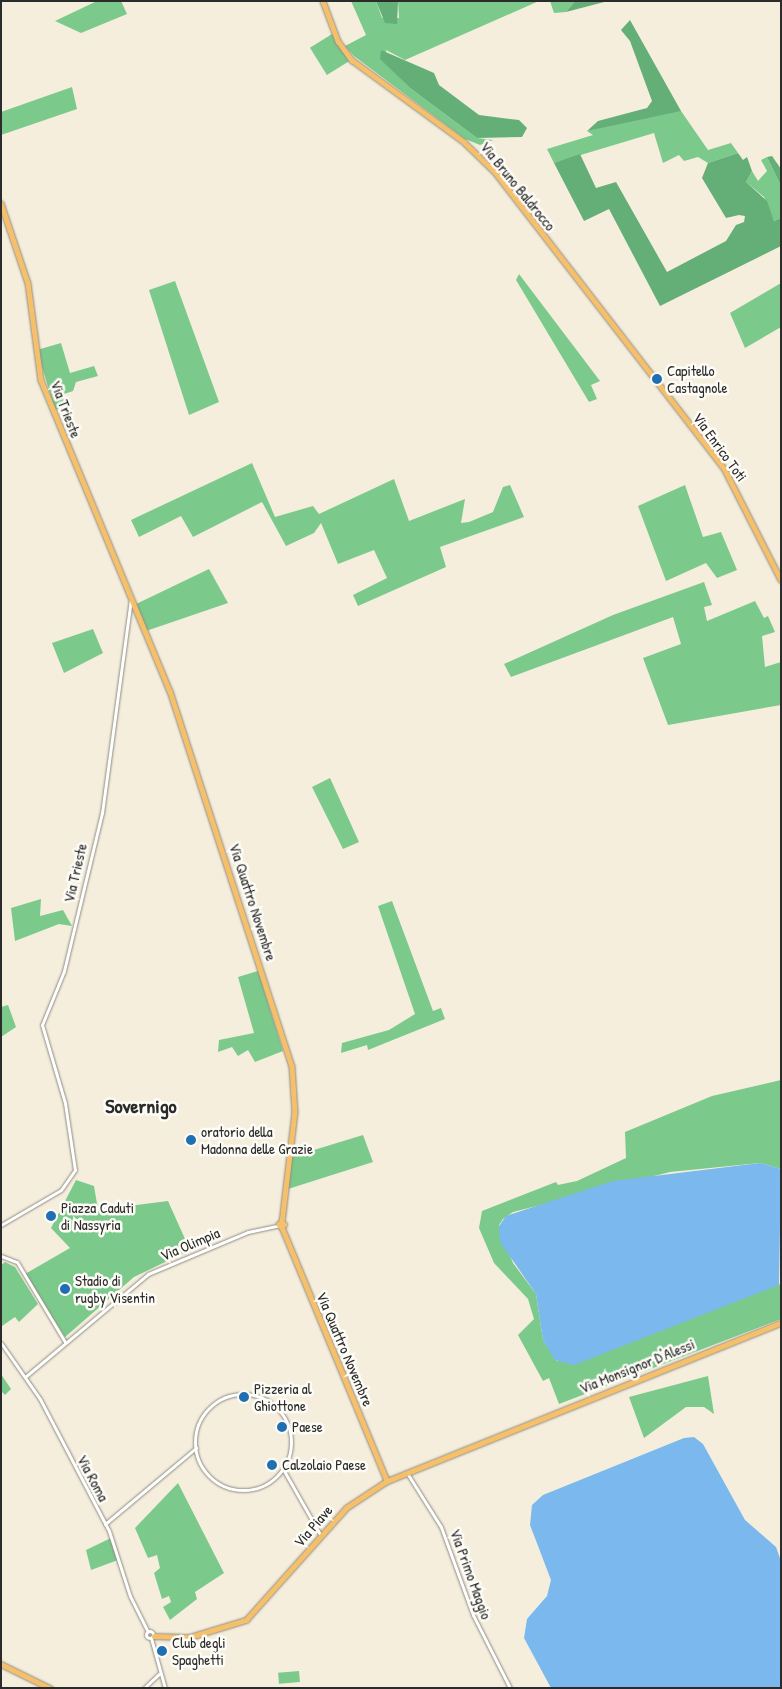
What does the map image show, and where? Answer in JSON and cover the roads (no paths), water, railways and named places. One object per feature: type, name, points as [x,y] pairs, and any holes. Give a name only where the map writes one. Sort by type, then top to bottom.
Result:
[{"type":"main road","name":"Via Bruno Baldrocco","points":[[323,1],[338,41],[352,60],[483,158],[641,362]]},
{"type":"main road","name":"Via Trieste","points":[[1,203],[28,283],[41,380],[131,599]]},
{"type":"main road","name":"Via Enrico Toti","points":[[641,362],[725,470],[781,580]]},
{"type":"main road","name":"Via Quattro Novembre","points":[[131,599],[170,690],[292,1066],[295,1112],[281,1225],[387,1481]]},
{"type":"main road","name":"Via Monsignor D'Alessi","points":[[503,1434],[781,1323]]},
{"type":"main road","name":"Via Piave","points":[[152,1637],[190,1637],[241,1623],[346,1508],[387,1481],[406,1472],[503,1434]]},
{"type":"main road","points":[[1,1664],[41,1682],[49,1688]]},
{"type":"street","name":"Via Trieste","points":[[1,1225],[61,1190],[72,1177],[75,1165],[68,1128],[42,1025],[64,971],[102,813],[127,616],[131,599]]},
{"type":"street","points":[[127,616],[134,607]]},
{"type":"street","name":"Via Olimpia","points":[[25,1377],[148,1274],[248,1232],[281,1225]]},
{"type":"street","points":[[1,1256],[17,1262],[65,1342]]},
{"type":"street","name":"Via Roma","points":[[1,1343],[25,1377],[105,1524],[148,1632],[152,1637]]},
{"type":"street","points":[[236,1394],[253,1394],[269,1401],[287,1420],[292,1445],[283,1469],[263,1485],[238,1490],[210,1476],[196,1448],[198,1425],[213,1404],[236,1394]]},
{"type":"street","points":[[105,1524],[196,1448]]},
{"type":"street","points":[[283,1469],[321,1536]]},
{"type":"street","name":"Via Primo Maggio","points":[[406,1472],[441,1527],[473,1615],[510,1688]]},
{"type":"street","points":[[152,1637],[158,1674],[165,1688]]},
{"type":"street","points":[[144,1688],[158,1674]]},
{"type":"water","points":[[760,1163],[781,1169],[779,1285],[574,1365],[555,1360],[543,1340],[536,1294],[500,1242],[499,1226],[506,1216],[613,1181]]},
{"type":"water","points":[[694,1437],[703,1444],[745,1520],[776,1547],[781,1561],[781,1688],[551,1688],[524,1638],[527,1619],[547,1596],[551,1580],[530,1525],[532,1505],[543,1495],[684,1438]]},
{"type":"place","name":"Capitello Castagnole","points":[[657,379]]},
{"type":"place","name":"oratorio della Madonna delle Grazie","points":[[191,1140]]},
{"type":"place","name":"Piazza Caduti di Nassyria","points":[[51,1216]]},
{"type":"place","name":"Stadio di rugby Visentin","points":[[65,1289]]},
{"type":"place","name":"Pizzeria al Ghiottone","points":[[244,1397]]},
{"type":"place","name":"Paese","points":[[282,1427]]},
{"type":"place","name":"Calzolaio Paese","points":[[272,1465]]},
{"type":"place","name":"Club degli Spaghetti","points":[[162,1651]]},
{"type":"district","name":"Sovernigo","points":[[141,1105]]}]
